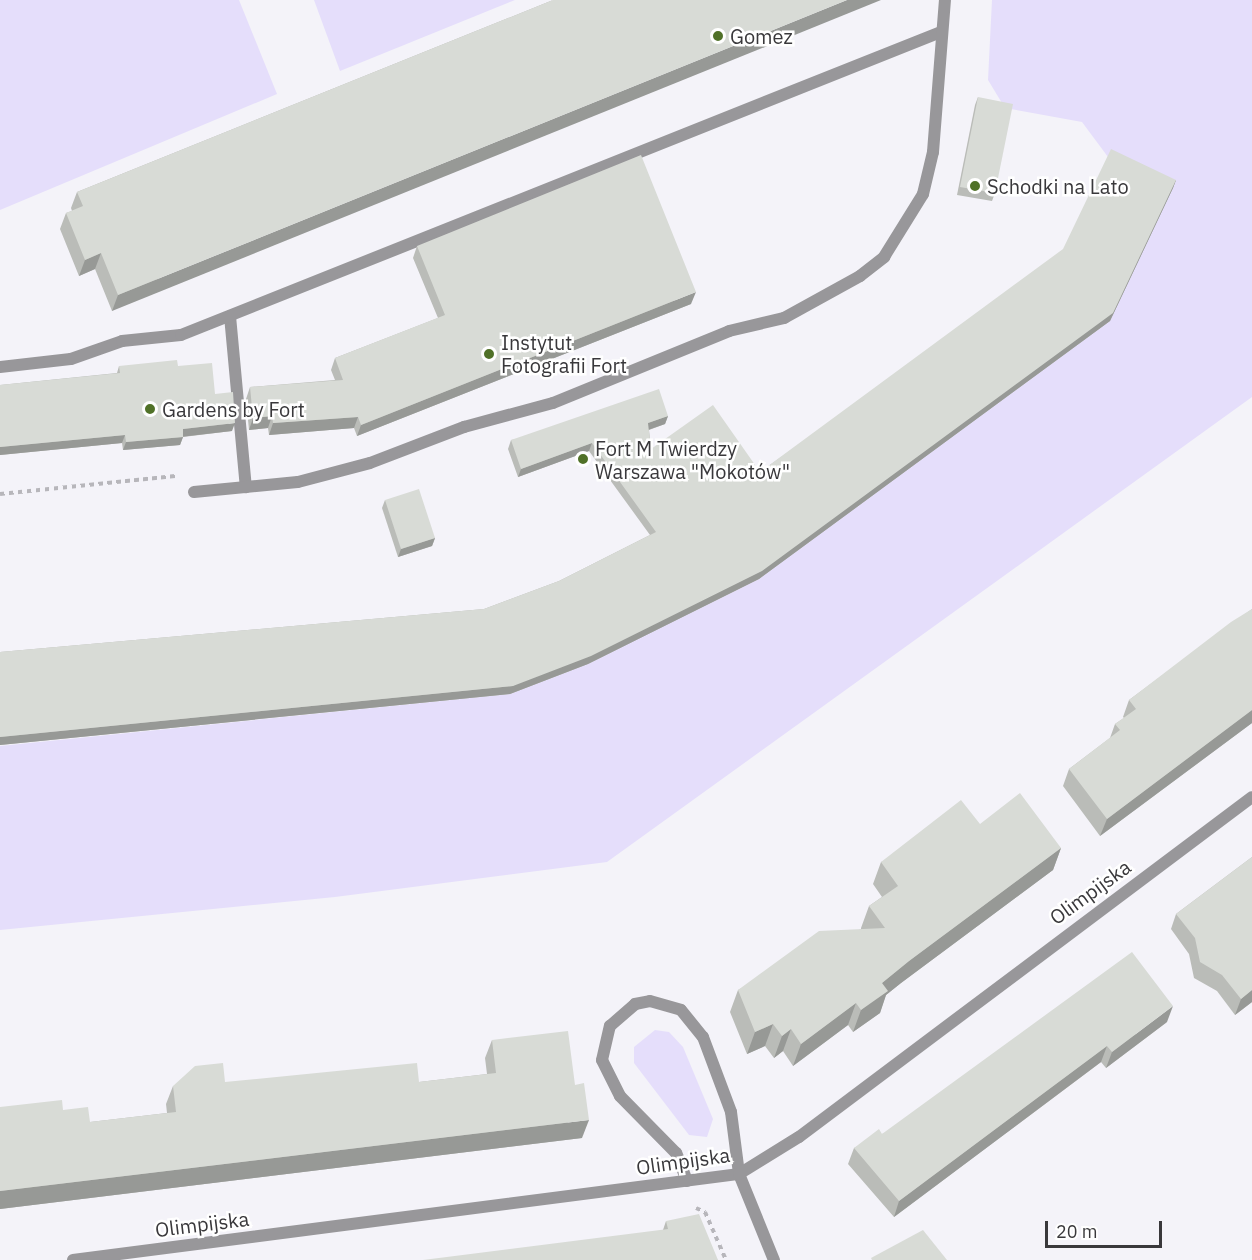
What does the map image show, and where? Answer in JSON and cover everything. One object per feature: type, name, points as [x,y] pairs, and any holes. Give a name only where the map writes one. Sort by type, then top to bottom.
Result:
[{"type":"street","points":[[194,492],[298,482],[370,464],[464,427],[553,403],[729,331],[784,318],[861,276],[890,249],[923,194],[933,152],[945,0]]},
{"type":"street","points":[[0,367],[71,359],[122,341],[182,335],[941,32]]},
{"type":"street","points":[[230,316],[246,487]]},
{"type":"street","name":"Olimpijska","points":[[73,1260],[738,1174],[799,1137],[1252,797]]},
{"type":"street","points":[[687,1181],[672,1147],[620,1096],[605,1069],[603,1042],[610,1026],[635,1004],[650,1001],[681,1010],[703,1037],[731,1112],[738,1174],[774,1260]]},
{"type":"path","points":[[0,494],[186,475]]},
{"type":"shaded area","points":[[0,0],[239,0],[277,94],[0,210]]},
{"type":"shaded area","points":[[314,0],[515,0],[340,71]]},
{"type":"shaded area","points":[[992,0],[1252,0],[1252,397],[607,862],[335,897],[0,930],[0,746],[510,694],[588,664],[759,579],[1110,321],[1108,157],[1082,122],[1005,108],[988,80]]},
{"type":"shaded area","points":[[655,1030],[669,1032],[683,1047],[713,1119],[707,1137],[689,1135],[634,1063],[634,1047]]},
{"type":"building","points":[[553,0],[847,0],[118,295],[101,253],[85,260],[66,213],[83,206],[77,192]]},
{"type":"building","points":[[978,97],[1013,104],[995,193],[960,187]]},
{"type":"building","points":[[1111,149],[1176,180],[1113,313],[762,571],[591,656],[513,686],[0,737],[0,652],[484,609],[559,581],[656,532],[592,443],[521,469],[511,440],[659,389],[668,416],[648,423],[651,449],[713,405],[760,472],[1063,249]]},
{"type":"building","points":[[641,155],[696,292],[361,425],[358,417],[273,423],[272,416],[253,418],[250,387],[343,380],[335,358],[445,315],[417,246]]},
{"type":"building","points":[[177,360],[178,366],[212,363],[215,394],[233,392],[235,423],[183,429],[183,437],[126,442],[125,435],[0,447],[0,385],[120,373],[119,366]]},
{"type":"building","points":[[419,489],[435,538],[401,549],[385,500]]},
{"type":"building","points":[[1252,609],[1252,710],[1107,819],[1069,769],[1120,730],[1115,724],[1136,709],[1129,700],[1231,622]]},
{"type":"building","points":[[1020,793],[1061,848],[909,961],[882,983],[888,991],[861,1010],[856,1003],[801,1044],[791,1029],[782,1036],[773,1024],[755,1032],[738,990],[819,931],[885,928],[869,906],[898,886],[881,862],[961,800],[980,824]]},
{"type":"building","points":[[1252,857],[1252,990],[1241,999],[1222,975],[1200,962],[1195,938],[1176,914]]},
{"type":"building","points":[[1132,952],[1173,1006],[1112,1052],[1107,1046],[899,1201],[854,1148],[879,1129],[882,1134]]},
{"type":"building","points":[[568,1031],[575,1085],[584,1083],[589,1120],[0,1191],[0,1107],[62,1100],[63,1110],[88,1107],[90,1122],[176,1112],[173,1086],[195,1066],[223,1063],[225,1082],[417,1063],[419,1082],[496,1073],[492,1040]]},
{"type":"building","points":[[699,1214],[718,1260],[423,1260],[668,1229],[666,1221]]},
{"type":"building","points":[[923,1230],[947,1260],[872,1260],[871,1258]]},
{"type":"place","name":"Gomez","points":[[718,36]]},
{"type":"place","name":"Schodki na Lato","points":[[975,186]]},
{"type":"place","name":"Instytut Fotografii Fort","points":[[489,354]]},
{"type":"place","name":"Gardens by Fort","points":[[150,409]]},
{"type":"place","name":"Fort M Twierdzy Warszawa \"Mokotów\"","points":[[583,459]]}]
